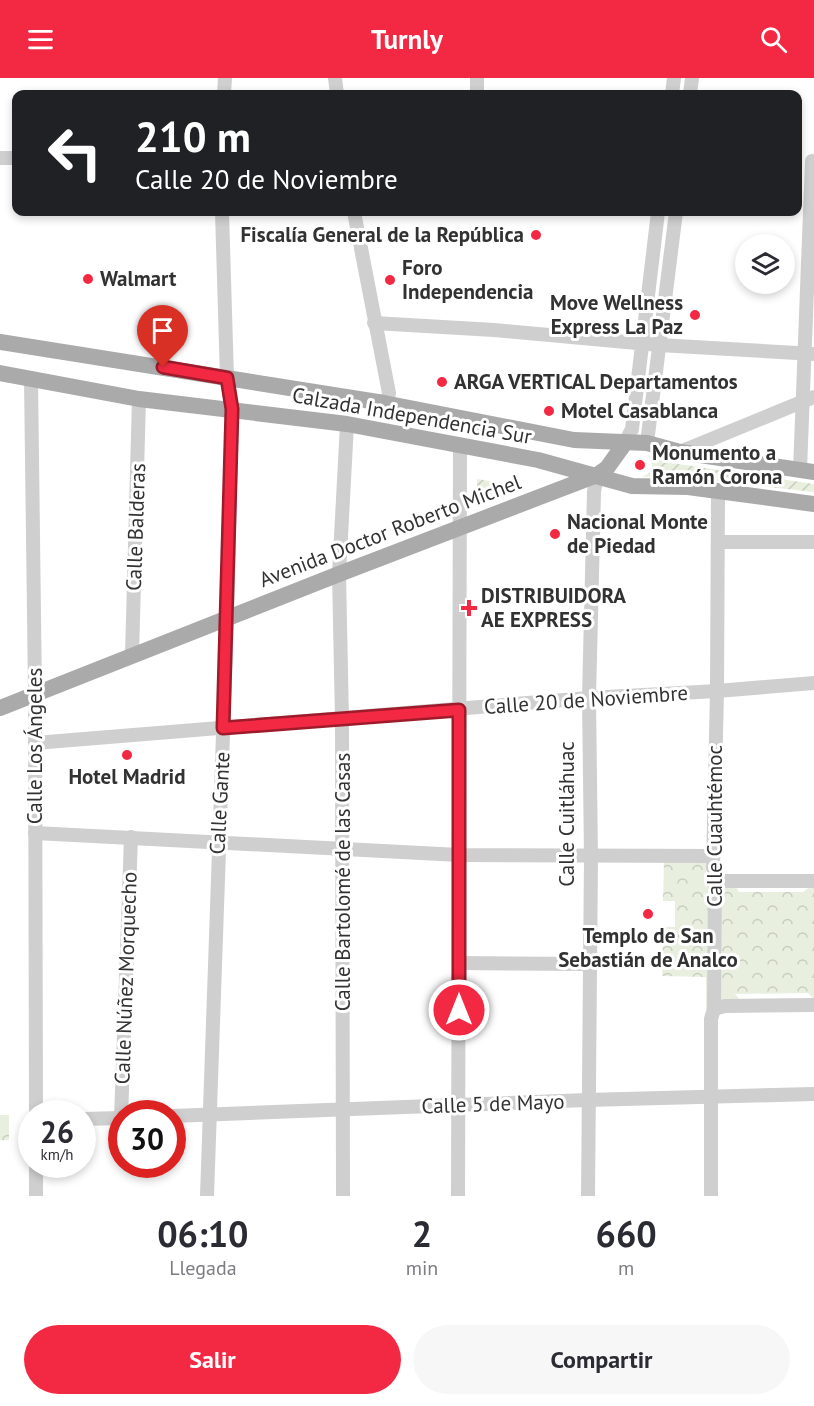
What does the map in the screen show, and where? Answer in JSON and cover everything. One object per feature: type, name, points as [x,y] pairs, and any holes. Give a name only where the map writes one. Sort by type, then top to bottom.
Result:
[{"type":"main road","name":"Calzada Independencia Sur","points":[[0,342],[384,403],[574,440],[647,443],[680,452],[807,471]]},
{"type":"main road","name":"Calzada Independencia Sur","points":[[0,374],[140,399],[347,424],[538,460],[632,486],[688,487],[814,504]]},
{"type":"main road","points":[[597,475],[607,468],[625,443]]},
{"type":"main road","name":"Avenida Doctor Roberto Michel","points":[[0,708],[597,475]]},
{"type":"street","points":[[807,471],[808,161]]},
{"type":"street","name":"Calle Gante","points":[[207,1196],[232,409],[227,378],[222,216]]},
{"type":"street","points":[[355,216],[389,393],[384,403]]},
{"type":"street","points":[[625,443],[632,429],[658,216]]},
{"type":"street","points":[[647,443],[675,216]]},
{"type":"street","points":[[374,323],[809,354]]},
{"type":"street","name":"Calle Los Ángeles","points":[[31,379],[35,693],[36,1100]]},
{"type":"street","name":"Calle Balderas","points":[[132,655],[140,399]]},
{"type":"street","points":[[680,452],[808,400]]},
{"type":"street","name":"Calle Bartolomé de las Casas","points":[[343,1196],[343,848],[339,574],[347,424]]},
{"type":"street","points":[[458,1196],[460,446]]},
{"type":"street","name":"Calle Cuitláhuac","points":[[588,1196],[587,1100],[591,857],[589,698],[594,492],[597,475]]},
{"type":"street","name":"Calle Cuauhtémoc","points":[[711,1196],[718,492]]},
{"type":"street","points":[[718,542],[814,542]]},
{"type":"street","name":"Calle 20 de Noviembre","points":[[35,743],[342,720],[589,698],[814,683]]},
{"type":"street","points":[[35,833],[459,855],[713,856]]},
{"type":"street","name":"Calle Núñez Morquecho","points":[[122,1100],[131,837]]},
{"type":"street","points":[[715,874],[723,880],[814,881]]},
{"type":"street","points":[[459,963],[589,964]]},
{"type":"street","points":[[714,1009],[725,1005],[814,1005]]},
{"type":"street","name":"Calle 5 de Mayo","points":[[186,1115],[814,1094]]},
{"type":"street","points":[[36,1178],[36,1196]]},
{"type":"green space","points":[[647,455],[671,463],[814,484],[814,492],[670,476],[642,477],[652,468]]},
{"type":"green space","points":[[477,479],[508,484],[509,489],[480,500],[477,493]]},
{"type":"green space","points":[[664,862],[706,863],[706,882],[734,884],[739,892],[803,892],[814,884],[814,999],[808,993],[735,994],[742,1003],[706,1017],[706,977],[662,976],[663,927],[675,927],[675,901],[663,901]]},
{"type":"green space","points":[[0,1115],[9,1115],[9,1140],[0,1140]]},
{"type":"place","name":"Fiscalía General de la República","points":[[536,235]]},
{"type":"place","name":"Walmart","points":[[88,279]]},
{"type":"place","name":"Foro Independencia","points":[[390,280]]},
{"type":"place","name":"Move Wellness Express La Paz","points":[[695,315]]},
{"type":"place","name":"ARGA VERTICAL Departamentos","points":[[442,382]]},
{"type":"place","name":"Motel Casablanca","points":[[549,411]]},
{"type":"place","name":"Monumento a Ramón Corona","points":[[640,465]]},
{"type":"place","name":"Nacional Monte de Piedad","points":[[555,534]]},
{"type":"place","name":"DISTRIBUIDORA AE EXPRESS","points":[[469,608]]},
{"type":"place","name":"Hotel Madrid","points":[[127,755]]},
{"type":"place","name":"Templo de San Sebastián de Analco","points":[[648,914]]},
{"type":"route","points":[[163,367],[227,378],[232,409],[223,728],[459,710],[459,1010]]}]
